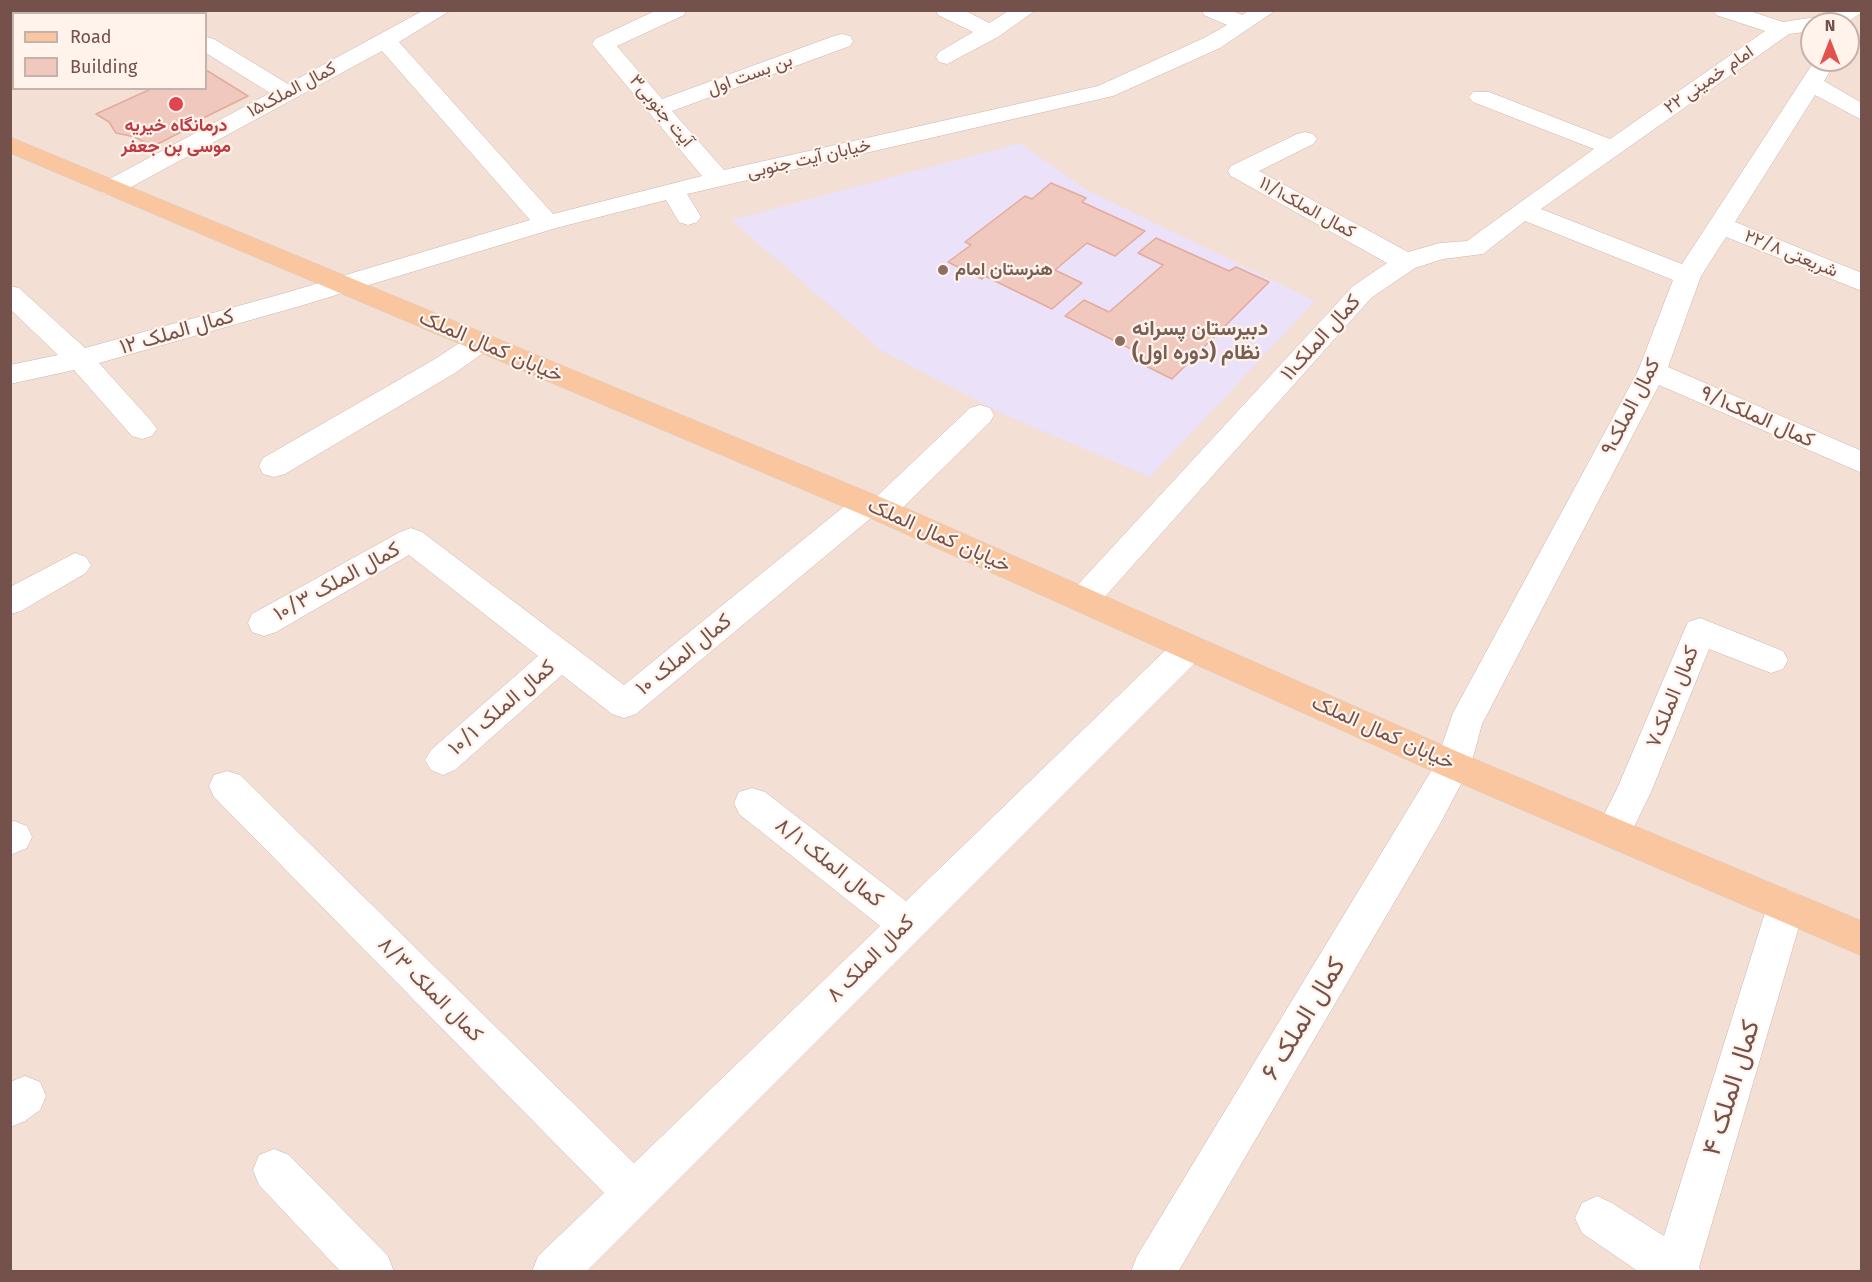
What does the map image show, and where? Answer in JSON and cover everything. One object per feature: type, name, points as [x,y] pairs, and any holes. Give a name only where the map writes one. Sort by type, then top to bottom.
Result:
[{"type":"main road","name":"خیابان کمال الملک","points":[[10,144],[874,507],[1453,765],[1862,939]]},
{"type":"street","name":"آیت جنوبی۳","points":[[676,10],[603,44],[718,179]]},
{"type":"street","points":[[946,10],[990,32]]},
{"type":"street","points":[[948,57],[1026,10]]},
{"type":"street","points":[[1212,10],[1244,24]]},
{"type":"street","name":"خیابان آیت جنوبی","points":[[342,285],[547,223],[718,179],[1105,91],[1212,43],[1266,10]]},
{"type":"street","points":[[1725,10],[1782,29]]},
{"type":"street","name":"کمال الملک۱۵","points":[[111,188],[385,40],[428,13]]},
{"type":"street","name":"امام خمینی ۲۲","points":[[1612,148],[1782,29],[1800,26]]},
{"type":"street","points":[[385,40],[547,223]]},
{"type":"street","name":"بن بست اول","points":[[658,108],[842,41]]},
{"type":"street","points":[[207,45],[287,93]]},
{"type":"street","name":"کمال الملک۹","points":[[1453,765],[1466,723],[1652,371],[1688,276],[1818,72]]},
{"type":"street","points":[[1820,72],[1862,113]]},
{"type":"street","points":[[1481,97],[1612,148]]},
{"type":"street","name":"کمال الملک۱۱/۱","points":[[1305,139],[1240,171],[1406,262]]},
{"type":"street","name":"کمال الملک۱۱","points":[[1083,600],[1362,292],[1406,262],[1440,251],[1474,248],[1612,148]]},
{"type":"street","points":[[673,191],[688,218]]},
{"type":"street","points":[[1522,211],[1688,276]]},
{"type":"street","name":"شریعتی ۲۲/۸","points":[[1721,226],[1862,283]]},
{"type":"street","name":"کمال الملک ۱۲","points":[[10,375],[80,360],[342,285]]},
{"type":"street","points":[[10,294],[80,360],[141,429]]},
{"type":"street","points":[[274,466],[445,366],[480,342]]},
{"type":"street","name":"کمال الملک۹/۱","points":[[1652,371],[1862,463]]},
{"type":"street","points":[[874,507],[980,415]]},
{"type":"street","name":"کمال الملک ۱۰","points":[[411,540],[624,704],[874,507]]},
{"type":"street","name":"کمال الملک ۱۰/۳","points":[[264,623],[411,540]]},
{"type":"street","points":[[10,602],[75,565]]},
{"type":"street","name":"کمال الملک۷","points":[[1613,832],[1633,792],[1700,632],[1771,660]]},
{"type":"street","name":"کمال الملک ۸","points":[[555,1272],[906,924],[1189,648]]},
{"type":"street","name":"کمال الملک ۱۰/۱","points":[[443,760],[561,656]]},
{"type":"street","name":"کمال الملک ۶","points":[[1152,1272],[1427,813],[1453,765]]},
{"type":"street","name":"کمال الملک ۸/۳","points":[[227,786],[634,1193]]},
{"type":"street","name":"کمال الملک ۸/۱","points":[[752,802],[906,924]]},
{"type":"street","name":"کمال الملک ۴","points":[[1678,1271],[1786,906]]},
{"type":"street","points":[[274,1170],[372,1272]]},
{"type":"street","points":[[1597,1218],[1678,1271]]},
{"type":"shaded area","points":[[11,11],[1861,11],[1861,1271],[11,1271]]},
{"type":"shaded area","points":[[1020,143],[1085,189],[1315,301],[1150,477],[1005,415],[882,351],[731,220]]},
{"type":"building","name":"درمانگاه خیریه موسی بن جعفر","points":[[207,71],[248,96],[181,129],[183,131],[152,147],[135,137],[116,133],[109,122],[96,114],[149,90],[207,90]]},
{"type":"building","points":[[1051,183],[1086,198],[1082,202],[1145,231],[1115,256],[1087,243],[1055,270],[1082,283],[1052,309],[985,276],[982,279],[948,262],[971,245],[965,242],[1025,196],[1032,199]]},
{"type":"building","points":[[1156,238],[1229,271],[1236,267],[1269,282],[1172,379],[1132,359],[1139,353],[1065,316],[1084,300],[1109,312],[1163,265],[1138,253]]},
{"type":"place","name":"درمانگاه خیریه موسی بن جعفر","points":[[176,104]]},
{"type":"place","name":"هنرستان امام","points":[[943,270]]},
{"type":"place","name":"دبیرستان پسرانه نظام (دوره اول)","points":[[1120,341]]}]
